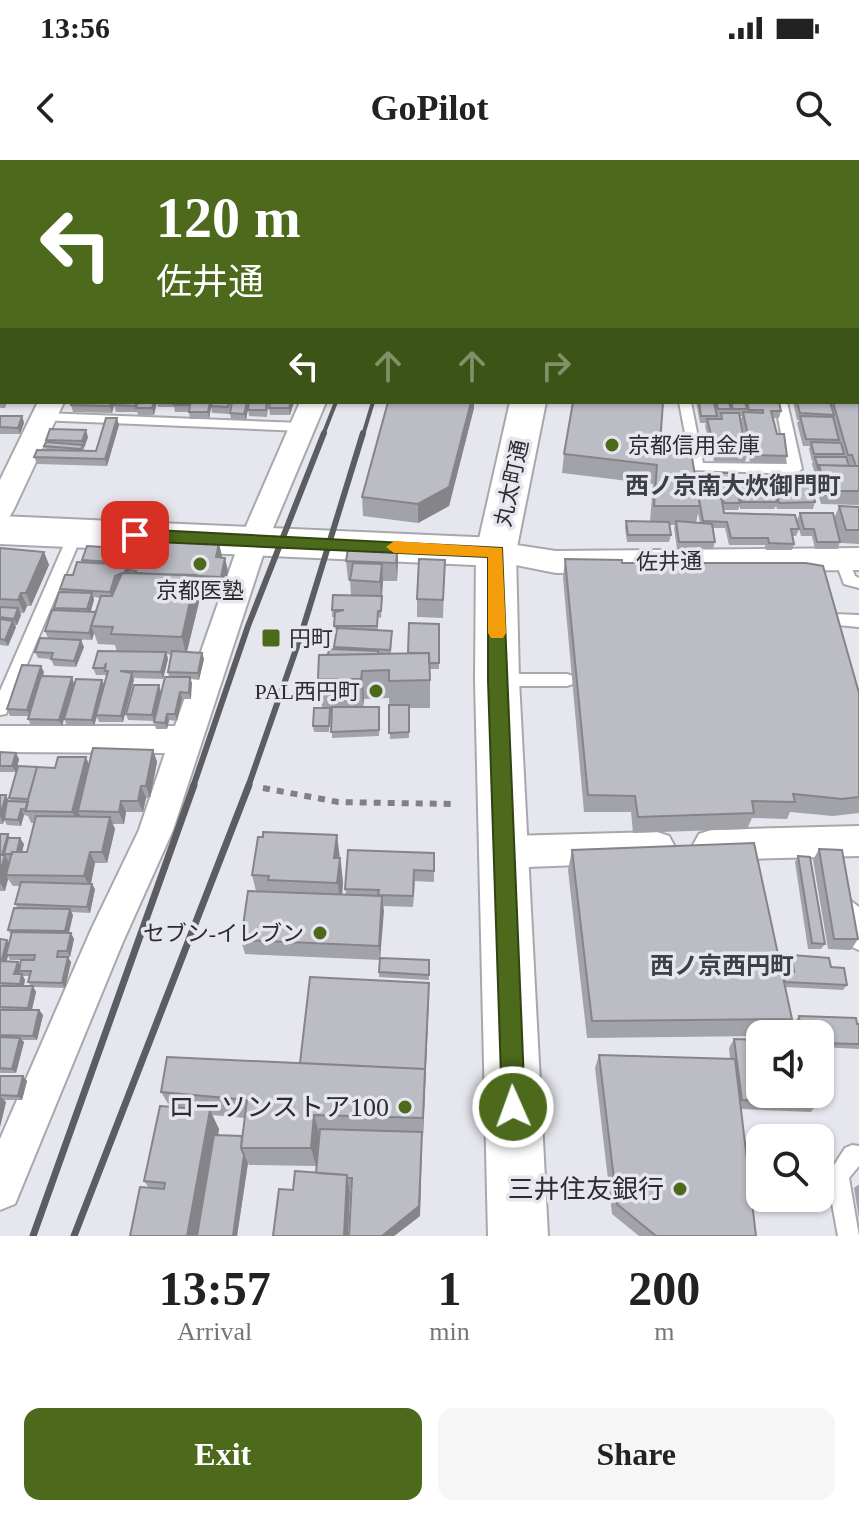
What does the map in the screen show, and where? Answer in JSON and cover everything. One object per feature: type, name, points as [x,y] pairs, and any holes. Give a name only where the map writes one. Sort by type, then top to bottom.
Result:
[{"type":"main road","name":"丸太町通","points":[[518,1236],[497,680],[496,552],[528,404]]},
{"type":"main road","name":"佐井通","points":[[0,530],[496,552]]},
{"type":"street","points":[[0,509],[47,410]]},
{"type":"street","points":[[0,1189],[104,942],[156,830],[254,540],[308,414]]},
{"type":"street","name":"佐井通","points":[[496,552],[556,562],[853,567]]},
{"type":"street","points":[[0,739],[188,740]]},
{"type":"street","points":[[504,852],[843,846]]},
{"type":"lane","points":[[685,404],[697,467],[795,469],[781,404]]},
{"type":"lane","points":[[47,410],[308,414]]},
{"type":"lane","points":[[0,709],[76,533]]},
{"type":"lane","points":[[832,620],[859,621]]},
{"type":"lane","points":[[0,665],[19,666]]},
{"type":"lane","points":[[497,680],[567,680]]},
{"type":"lane","points":[[844,884],[859,941]]},
{"type":"lane","points":[[849,1236],[838,1176],[852,1155],[859,1156]]},
{"type":"path","points":[[263,788],[338,802],[451,804]]},
{"type":"building","points":[[71,404],[110,404],[110,406]]},
{"type":"building","points":[[137,404],[153,404],[152,408],[136,408]]},
{"type":"building","points":[[210,404],[208,412],[189,412],[190,405],[174,405]]},
{"type":"building","points":[[212,404],[229,404],[228,407]]},
{"type":"building","points":[[232,404],[247,404],[244,414],[230,413]]},
{"type":"building","points":[[249,404],[267,404],[266,410],[248,410]]},
{"type":"building","points":[[270,404],[290,404],[289,408],[269,408]]},
{"type":"building","points":[[387,404],[470,404],[449,487],[418,504],[362,497]]},
{"type":"building","points":[[573,404],[663,404],[660,444],[667,445],[676,438],[689,439],[700,506],[654,506],[657,465],[564,454]]},
{"type":"building","points":[[699,404],[714,404],[717,416],[701,416]]},
{"type":"building","points":[[717,404],[730,404],[731,409],[718,409]]},
{"type":"building","points":[[732,404],[746,404],[747,409],[733,409]]},
{"type":"building","points":[[748,404],[779,404],[781,411],[771,411],[777,434],[784,434],[787,456],[752,455],[743,412],[763,413],[763,410],[749,410]]},
{"type":"building","points":[[798,404],[831,404],[834,415],[800,413]]},
{"type":"building","points":[[834,404],[859,404],[859,466],[856,466],[852,455],[848,455]]},
{"type":"building","points":[[721,413],[739,413],[747,455],[716,454],[707,419],[722,419]]},
{"type":"building","points":[[0,416],[22,416],[18,428],[0,427]]},
{"type":"building","points":[[800,416],[833,417],[839,440],[806,439]]},
{"type":"building","points":[[106,418],[117,418],[105,459],[34,457],[37,450],[96,451]]},
{"type":"building","points":[[50,429],[86,430],[82,441],[46,440]]},
{"type":"building","points":[[46,442],[83,445],[81,449],[44,446]]},
{"type":"building","points":[[811,442],[841,443],[844,454],[814,454]]},
{"type":"building","points":[[815,457],[846,457],[849,466],[819,465],[818,468]]},
{"type":"building","points":[[819,465],[859,466],[859,491],[826,491]]},
{"type":"building","points":[[718,473],[734,473],[740,503],[724,503],[720,490],[724,513],[795,515],[799,529],[791,529],[794,544],[769,543],[768,538],[731,538],[727,522],[703,521],[695,476],[710,476],[712,485],[721,485]]},
{"type":"building","points":[[809,476],[815,502],[779,503],[773,478]]},
{"type":"building","points":[[737,478],[771,478],[777,502],[742,502]]},
{"type":"building","points":[[839,506],[859,507],[859,530],[846,530]]},
{"type":"building","points":[[800,513],[833,513],[840,542],[817,542],[814,529],[804,529]]},
{"type":"building","points":[[626,521],[669,522],[671,535],[628,535]]},
{"type":"building","points":[[676,521],[712,524],[715,542],[679,542]]},
{"type":"building","points":[[144,540],[219,543],[216,557],[225,558],[221,577],[135,573],[129,570],[133,556],[140,556]]},
{"type":"building","points":[[349,542],[398,544],[396,563],[346,561]]},
{"type":"building","points":[[87,546],[131,549],[126,563],[82,560]]},
{"type":"building","points":[[0,548],[44,552],[26,593],[21,593],[18,600],[0,599]]},
{"type":"building","points":[[419,559],[445,560],[443,600],[417,599]]},
{"type":"building","points":[[565,559],[622,560],[622,563],[806,563],[823,566],[859,693],[859,797],[842,799],[793,794],[795,802],[752,801],[754,813],[638,817],[635,796],[588,795]]},
{"type":"building","points":[[77,562],[127,565],[125,572],[115,576],[110,592],[60,589],[65,575],[73,575]]},
{"type":"building","points":[[353,563],[382,564],[380,582],[350,580]]},
{"type":"building","points":[[122,573],[196,575],[182,637],[111,634],[113,627],[91,626],[101,596],[112,596]]},
{"type":"building","points":[[59,592],[92,593],[87,609],[54,608]]},
{"type":"building","points":[[333,595],[382,596],[377,626],[334,626],[335,612],[344,610],[332,610]]},
{"type":"building","points":[[0,607],[18,608],[14,619],[0,617]]},
{"type":"building","points":[[52,610],[96,612],[89,633],[45,631]]},
{"type":"building","points":[[0,619],[13,621],[5,640],[0,639]]},
{"type":"building","points":[[409,623],[439,624],[439,663],[429,663],[429,653],[408,653]]},
{"type":"building","points":[[337,628],[392,631],[390,650],[334,647]]},
{"type":"building","points":[[40,638],[81,640],[74,661],[51,659],[53,653],[35,652]]},
{"type":"building","points":[[329,649],[378,651],[378,654],[328,655]]},
{"type":"building","points":[[98,651],[166,652],[161,672],[120,671],[132,673],[121,716],[96,715],[108,671],[105,671],[106,663],[104,668],[93,668]]},
{"type":"building","points":[[172,651],[202,653],[198,673],[168,672]]},
{"type":"building","points":[[429,653],[430,680],[389,681],[389,670],[362,671],[361,679],[318,679],[319,655]]},
{"type":"building","points":[[22,665],[41,666],[27,710],[7,709]]},
{"type":"building","points":[[41,676],[72,677],[59,720],[28,719]]},
{"type":"building","points":[[165,677],[190,677],[189,693],[180,692],[175,714],[167,714],[165,723],[154,722]]},
{"type":"building","points":[[76,679],[102,680],[92,720],[64,719]]},
{"type":"building","points":[[134,685],[159,685],[152,715],[126,714]]},
{"type":"building","points":[[389,705],[409,705],[409,732],[389,733]]},
{"type":"building","points":[[332,707],[379,707],[379,730],[331,732]]},
{"type":"building","points":[[314,708],[330,708],[329,726],[313,726]]},
{"type":"building","points":[[93,748],[153,750],[146,786],[141,786],[138,801],[121,801],[119,812],[78,811]]},
{"type":"building","points":[[0,752],[16,753],[12,766],[0,766]]},
{"type":"building","points":[[58,757],[86,757],[72,812],[25,811],[37,767],[55,768]]},
{"type":"building","points":[[18,766],[38,767],[28,799],[9,798]]},
{"type":"building","points":[[0,795],[6,795],[0,816]]},
{"type":"building","points":[[7,801],[28,802],[26,810],[21,809],[18,820],[4,819]]},
{"type":"building","points":[[36,816],[110,817],[102,852],[90,852],[84,876],[6,875],[12,852],[27,852]]},
{"type":"building","points":[[263,832],[337,835],[334,858],[340,858],[337,883],[268,880],[269,876],[252,875],[258,837],[263,837]]},
{"type":"building","points":[[0,834],[8,834],[2,855],[0,855]]},
{"type":"building","points":[[8,838],[20,838],[17,852],[4,854]]},
{"type":"building","points":[[754,843],[792,1019],[592,1021],[572,850]]},
{"type":"building","points":[[819,849],[842,850],[858,939],[834,939]]},
{"type":"building","points":[[348,850],[434,853],[434,871],[414,870],[413,896],[378,895],[379,890],[345,889]]},
{"type":"building","points":[[0,855],[5,855],[0,873]]},
{"type":"building","points":[[798,856],[810,857],[825,944],[812,943]]},
{"type":"building","points":[[21,882],[92,884],[87,907],[15,904]]},
{"type":"building","points":[[248,891],[382,896],[379,946],[241,940]]},
{"type":"building","points":[[14,908],[70,909],[65,931],[8,930]]},
{"type":"building","points":[[12,932],[71,933],[67,951],[58,951],[57,957],[68,957],[62,983],[28,982],[31,971],[19,971],[21,960],[34,960],[35,955],[6,955]]},
{"type":"building","points":[[0,939],[7,940],[2,959],[0,959]]},
{"type":"building","points":[[792,955],[829,958],[831,967],[844,968],[847,985],[785,982],[783,971],[794,972]]},
{"type":"building","points":[[380,958],[429,960],[429,975],[379,972]]},
{"type":"building","points":[[0,961],[18,962],[14,974],[22,974],[20,984],[0,983]]},
{"type":"building","points":[[310,977],[429,983],[425,1069],[300,1063]]},
{"type":"building","points":[[0,986],[33,986],[28,1008],[0,1007]]},
{"type":"building","points":[[0,1010],[39,1010],[33,1036],[0,1035]]},
{"type":"building","points":[[799,1016],[856,1018],[859,1044],[834,1043],[834,1020],[799,1020]]},
{"type":"building","points":[[0,1037],[20,1038],[12,1069],[0,1068]]},
{"type":"building","points":[[734,1039],[746,1039],[746,1100],[742,1100]]},
{"type":"building","points":[[599,1055],[735,1059],[746,1152],[746,1212],[753,1212],[756,1236],[656,1236],[617,1204]]},
{"type":"building","points":[[167,1057],[425,1069],[423,1118],[314,1115],[311,1148],[241,1148],[247,1100],[161,1092]]},
{"type":"building","points":[[0,1076],[23,1076],[18,1096],[0,1095]]},
{"type":"building","points":[[160,1106],[210,1110],[187,1236],[130,1236],[140,1187],[164,1189],[165,1183],[144,1181]]},
{"type":"building","points":[[320,1129],[422,1132],[419,1206],[382,1236],[349,1236],[352,1178],[316,1173]]},
{"type":"building","points":[[214,1135],[242,1136],[244,1155],[233,1236],[197,1236]]},
{"type":"building","points":[[295,1171],[347,1175],[344,1236],[273,1236],[279,1189],[293,1190]]},
{"type":"railway","points":[[323,435],[335,404]]},
{"type":"railway","points":[[363,435],[372,404]]},
{"type":"railway","points":[[193,787],[248,626],[324,433]]},
{"type":"railway","points":[[248,787],[300,638],[363,433]]},
{"type":"railway","points":[[33,1236],[194,785]]},
{"type":"railway","points":[[74,1236],[249,785]]},
{"type":"slow traffic","points":[[394,547],[496,552],[497,633]]},
{"type":"place","name":"京都信用金庫","points":[[612,445]]},
{"type":"place","name":"京都医塾","points":[[200,564]]},
{"type":"place","name":"円町","points":[[271,638]]},
{"type":"place","name":"PAL西円町","points":[[376,691]]},
{"type":"place","name":"セブン-イレブン","points":[[320,933]]},
{"type":"place","name":"ローソンストア100","points":[[405,1107]]},
{"type":"place","name":"三井住友銀行","points":[[680,1189]]},
{"type":"district","name":"西ノ京南大炊御門町","points":[[733,486]]},
{"type":"district","name":"西ノ京西円町","points":[[722,966]]},
{"type":"route","points":[[135,535],[496,552],[497,680],[513,1107]]}]
